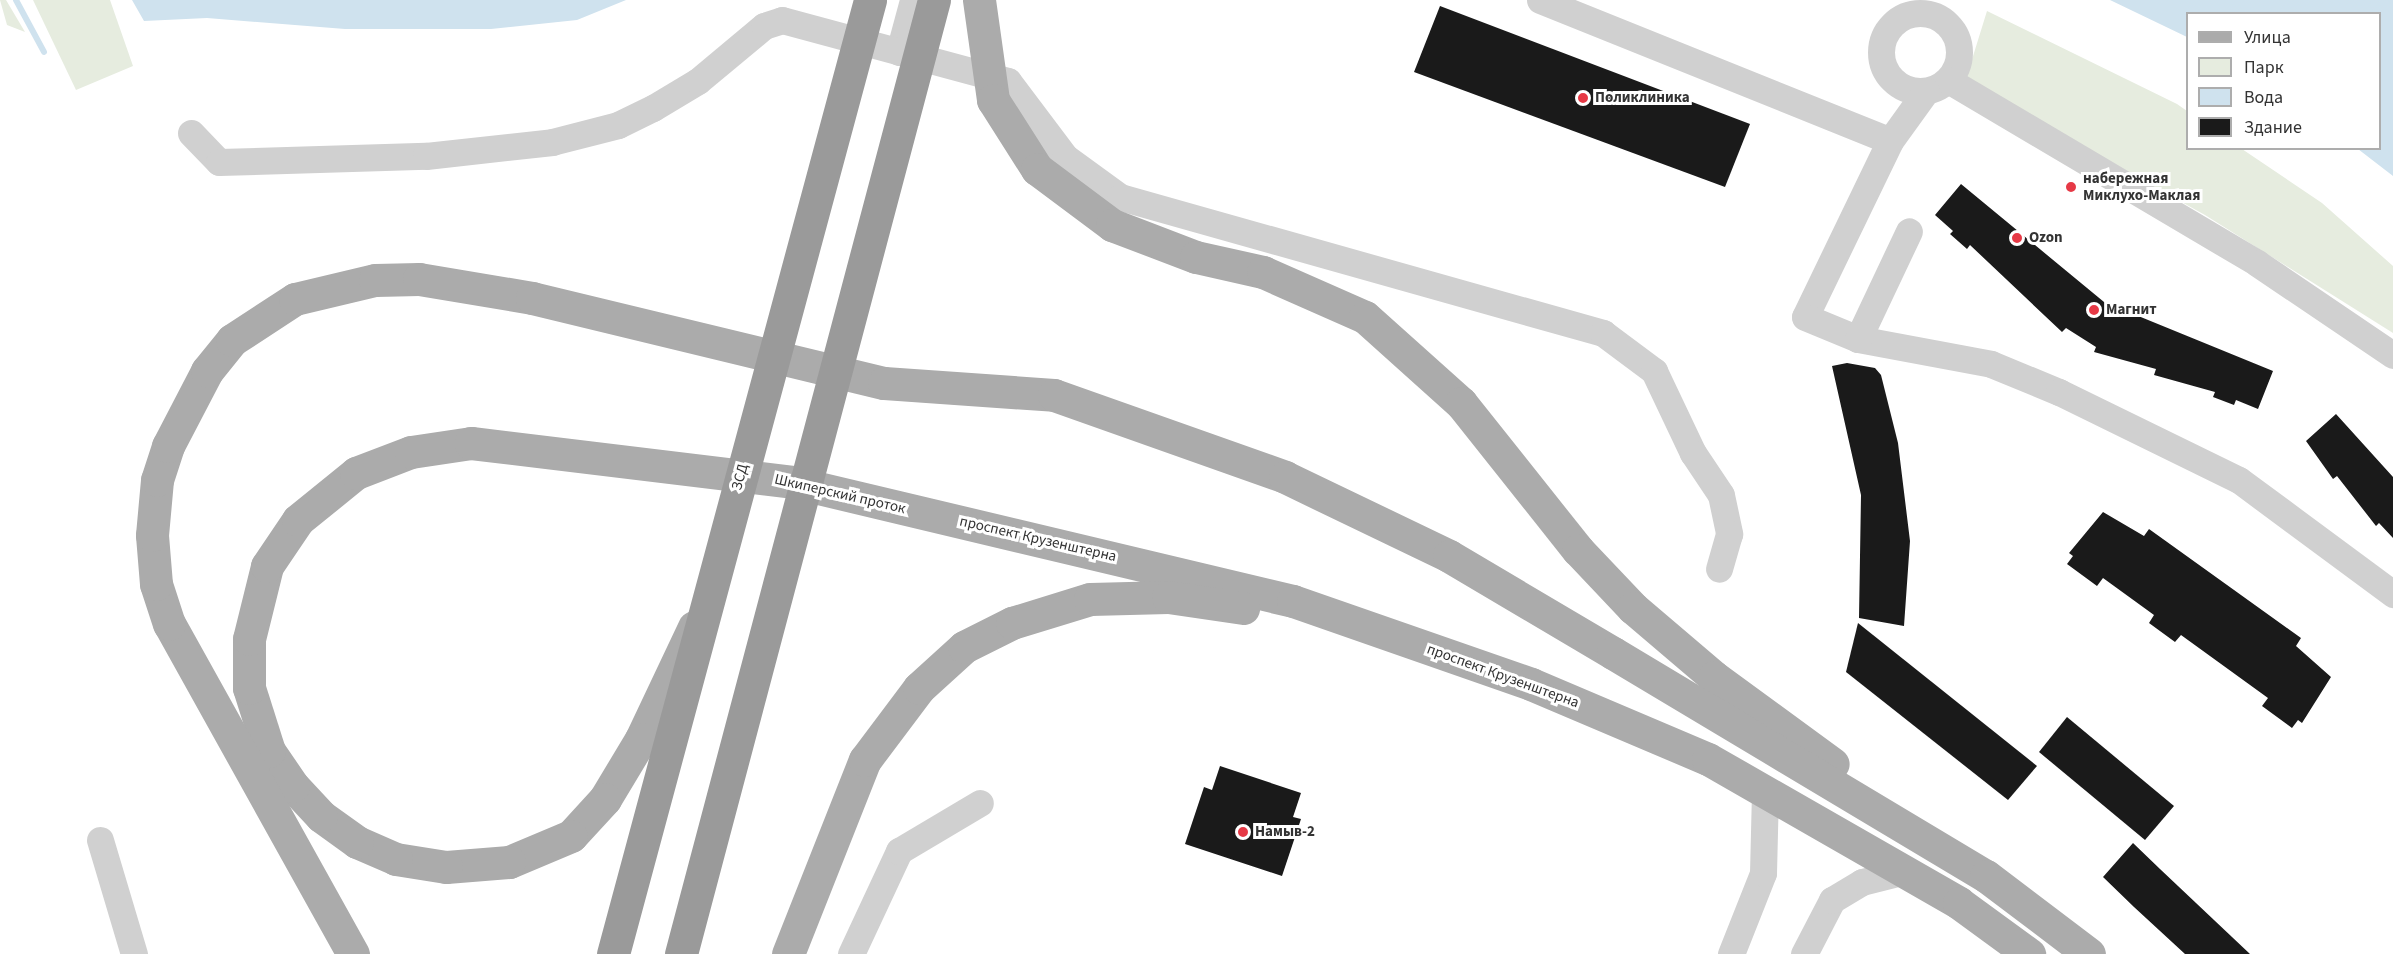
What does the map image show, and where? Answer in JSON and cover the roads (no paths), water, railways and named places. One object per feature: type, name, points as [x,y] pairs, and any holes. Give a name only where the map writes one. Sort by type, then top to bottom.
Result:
[{"type":"highway","name":"ЗСД","points":[[613,954],[704,609],[870,0]]},
{"type":"highway","points":[[681,954],[934,0]]},
{"type":"main road","points":[[979,0],[993,100],[1012,136],[1045,176],[1112,225],[1196,257],[1263,272],[1365,317],[1461,403],[1578,550],[1633,608],[1714,677],[2089,954]]},
{"type":"main road","points":[[353,954],[169,624],[156,584],[152,535],[168,446],[207,371],[232,340],[295,299],[336,287],[375,280],[449,281],[884,383],[1054,395],[1285,477],[1449,556],[1986,876]]},
{"type":"main road","name":"Шкиперский проток","points":[[704,609],[641,739],[605,799],[571,836],[509,862],[447,867],[396,858],[357,842],[321,816],[293,786],[268,751],[249,688],[249,639],[267,566],[298,520],[356,473],[411,452],[471,443],[714,470],[793,482],[929,515]]},
{"type":"main road","name":"проспект Крузенштерна","points":[[929,515],[1293,601],[1531,684],[1708,759],[1905,871],[2029,954]]},
{"type":"main road","points":[[789,954],[865,760],[895,716],[964,647],[1050,609],[1129,598],[1228,605],[1290,616],[1531,684]]},
{"type":"street","points":[[899,51],[913,0]]},
{"type":"street","points":[[1540,0],[1890,141]]},
{"type":"street","points":[[191,133],[219,162],[494,150],[618,125],[698,81],[764,26],[782,20],[1008,81],[1065,157],[1120,197],[1604,333],[1654,371],[1693,453],[1721,495],[1729,534],[1719,569]]},
{"type":"street","points":[[2393,355],[2257,263],[1937,85],[1890,141],[1805,317],[1858,339],[1990,364],[2059,392],[2239,480],[2393,594]]},
{"type":"street","points":[[1858,339],[1909,231]]},
{"type":"street","points":[[1731,954],[1763,873],[1765,790]]},
{"type":"street","points":[[851,954],[900,851],[980,802]]},
{"type":"street","points":[[100,840],[134,954]]},
{"type":"street","points":[[1804,954],[1832,900],[1862,882],[1905,871]]},
{"type":"water","points":[[132,0],[626,0],[577,20],[491,29],[345,29],[207,18],[144,21]]},
{"type":"water","points":[[2110,0],[2393,0],[2393,176],[2359,150],[2381,150],[2381,12],[2186,12],[2186,37]]},
{"type":"waterway","points":[[16,0],[44,52]]},
{"type":"place","name":"Поликлиника","points":[[1583,98]]},
{"type":"place","name":"набережная Миклухо-Маклая","points":[[2071,187]]},
{"type":"place","name":"Ozon","points":[[2017,238]]},
{"type":"place","name":"Магнит","points":[[2094,310]]},
{"type":"place","name":"Намыв-2","points":[[1243,832]]}]
